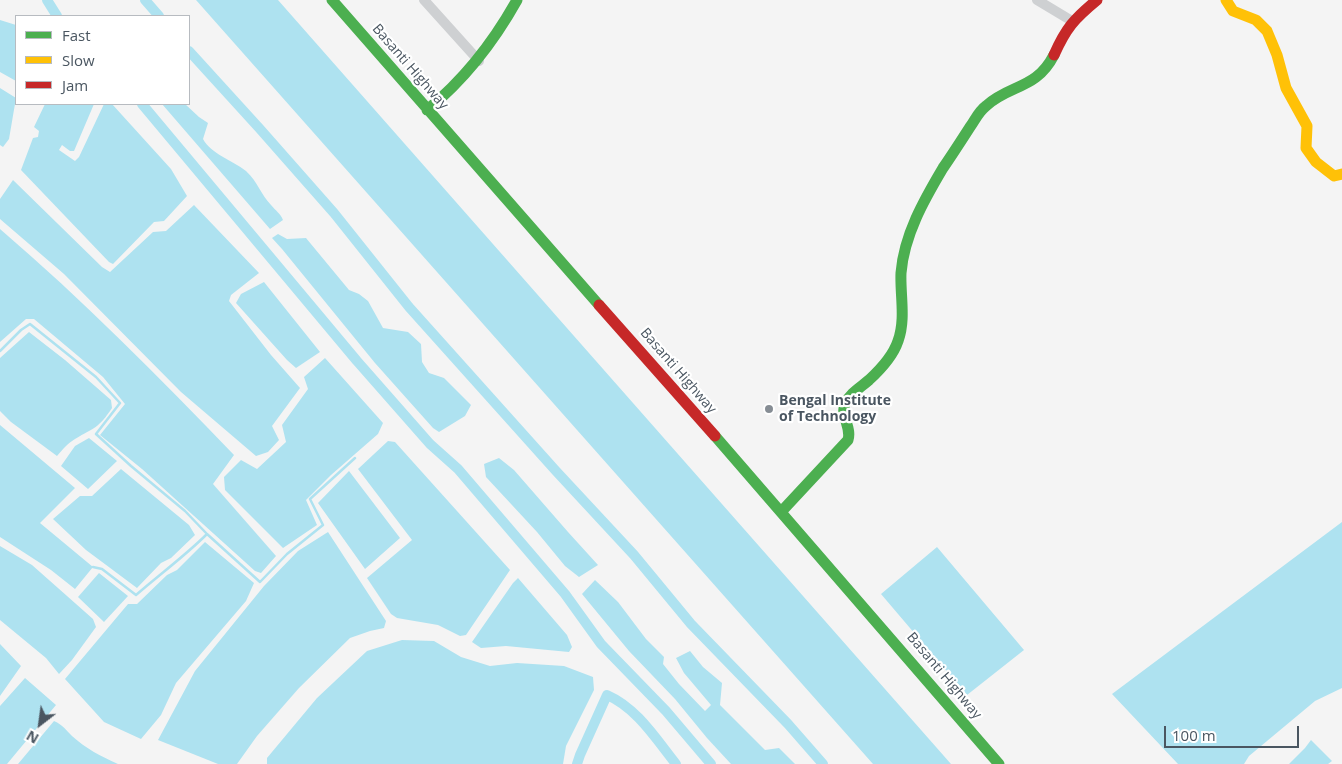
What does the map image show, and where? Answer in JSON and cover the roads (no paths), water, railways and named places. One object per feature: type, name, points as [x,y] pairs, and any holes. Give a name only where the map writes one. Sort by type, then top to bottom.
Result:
[{"type":"main road","name":"Basanti Highway","points":[[332,0],[869,611],[999,764]]},
{"type":"main road","points":[[428,110],[444,97],[479,61],[496,38],[517,0]]},
{"type":"main road","points":[[781,512],[851,436],[843,410],[844,406],[853,393],[887,360],[895,348],[902,328],[901,277],[904,258],[919,207],[931,187],[984,108],[992,100],[1040,75],[1049,64],[1072,21],[1097,0]]},
{"type":"main road","points":[[1226,0],[1233,11],[1256,20],[1267,31],[1277,55],[1286,88],[1306,126],[1306,148],[1316,162],[1329,173],[1334,176],[1342,174]]},
{"type":"street","points":[[424,0],[479,61]]},
{"type":"street","points":[[1037,0],[1072,21]]},
{"type":"water","points":[[196,0],[278,0],[951,764],[873,764]]},
{"type":"water","points":[[0,20],[15,25],[15,80],[0,72]]},
{"type":"water","points":[[0,88],[15,97],[15,104],[9,139],[3,147],[0,145]]},
{"type":"water","points":[[45,105],[94,105],[74,151],[70,151],[62,145],[59,150],[75,161],[79,157],[104,105],[113,105],[171,169],[187,196],[164,221],[154,222],[113,264],[21,170],[33,138],[38,137],[39,131],[34,127]]},
{"type":"water","points":[[163,105],[186,105],[208,123],[203,139],[216,153],[246,171],[283,220],[270,229]]},
{"type":"water","points":[[13,180],[102,267],[110,272],[153,232],[166,231],[194,205],[259,273],[231,295],[229,301],[271,355],[300,388],[272,426],[279,440],[268,452],[256,456],[181,392],[64,274],[0,219],[0,199]]},
{"type":"water","points":[[0,229],[120,339],[234,455],[213,484],[276,556],[261,573],[255,571],[142,469],[100,435],[125,404],[103,377],[34,319],[26,319],[0,342]]},
{"type":"water","points":[[278,234],[287,239],[306,238],[349,290],[359,294],[368,301],[383,328],[408,332],[421,344],[422,362],[429,373],[444,378],[471,405],[465,416],[439,432],[433,428],[375,363],[272,238]]},
{"type":"water","points":[[264,282],[320,352],[296,368],[236,303],[241,294]]},
{"type":"water","points":[[29,332],[111,400],[112,408],[99,424],[70,442],[57,456],[11,422],[0,411],[0,358]]},
{"type":"water","points":[[325,358],[383,423],[378,434],[331,475],[306,500],[317,525],[283,548],[225,490],[224,477],[241,460],[257,469],[286,442],[282,425],[308,389],[304,377]]},
{"type":"water","points":[[0,425],[75,488],[40,523],[93,567],[75,589],[51,570],[0,537]]},
{"type":"water","points":[[89,438],[117,461],[88,489],[61,466],[75,446]]},
{"type":"water","points":[[388,441],[395,442],[510,570],[466,635],[460,636],[438,625],[397,618],[391,614],[367,578],[412,540],[358,469]]},
{"type":"water","points":[[499,458],[514,470],[598,565],[579,577],[565,566],[537,532],[486,477],[484,464]]},
{"type":"water","points":[[121,469],[189,525],[195,535],[171,558],[161,563],[137,588],[86,550],[53,519],[80,496],[92,496]]},
{"type":"water","points":[[349,471],[400,538],[365,569],[318,503]]},
{"type":"water","points":[[1342,522],[1342,688],[1315,701],[1249,756],[1244,764],[1178,764],[1112,694]]},
{"type":"water","points":[[328,532],[386,621],[384,628],[350,638],[299,688],[257,736],[237,764],[218,764],[158,740],[195,671],[264,586],[298,551]]},
{"type":"water","points":[[205,542],[254,583],[246,601],[176,683],[161,715],[141,739],[104,722],[65,679],[128,604],[137,604],[167,575],[177,570]]},
{"type":"water","points":[[0,546],[32,565],[93,619],[96,627],[72,660],[59,674],[46,658],[0,620]]},
{"type":"water","points":[[937,547],[1024,650],[967,695],[881,594]]},
{"type":"water","points":[[99,573],[128,596],[104,622],[78,597]]},
{"type":"water","points":[[518,578],[567,635],[572,647],[569,652],[506,646],[481,648],[472,642]]},
{"type":"water","points":[[595,580],[618,602],[646,639],[664,657],[663,664],[705,711],[711,705],[684,673],[676,658],[690,651],[703,667],[722,683],[720,705],[765,750],[779,748],[795,764],[731,764],[675,699],[629,651],[582,594]]},
{"type":"water","points":[[402,640],[434,641],[461,657],[490,666],[517,663],[564,666],[593,677],[594,690],[566,746],[563,764],[267,764],[267,758],[317,698],[367,651]]},
{"type":"water","points":[[0,644],[21,666],[0,696]]},
{"type":"water","points":[[25,678],[56,705],[7,764],[0,764],[0,706]]},
{"type":"water","points":[[54,721],[88,748],[118,764],[18,764]]},
{"type":"water","points":[[1311,740],[1332,761],[1328,764],[1289,764],[1305,748]]},
{"type":"waterway","points":[[47,0],[56,15]]},
{"type":"waterway","points":[[145,0],[158,15]]},
{"type":"waterway","points":[[190,52],[334,213],[409,307],[634,555],[691,624],[788,724],[823,764]]},
{"type":"waterway","points":[[143,105],[357,361],[430,444],[458,469],[565,594],[601,644],[666,711],[711,764]]},
{"type":"waterway","points":[[0,351],[21,330],[30,324],[96,377],[120,403],[96,434],[185,511],[207,534],[260,582],[287,554],[323,525],[310,499],[355,458]]},
{"type":"waterway","points":[[93,567],[102,569],[136,595],[207,534]]},
{"type":"waterway","points":[[577,764],[607,695],[637,716],[676,764]]},
{"type":"place","name":"Bengal Institute of Technology","points":[[769,409]]}]
